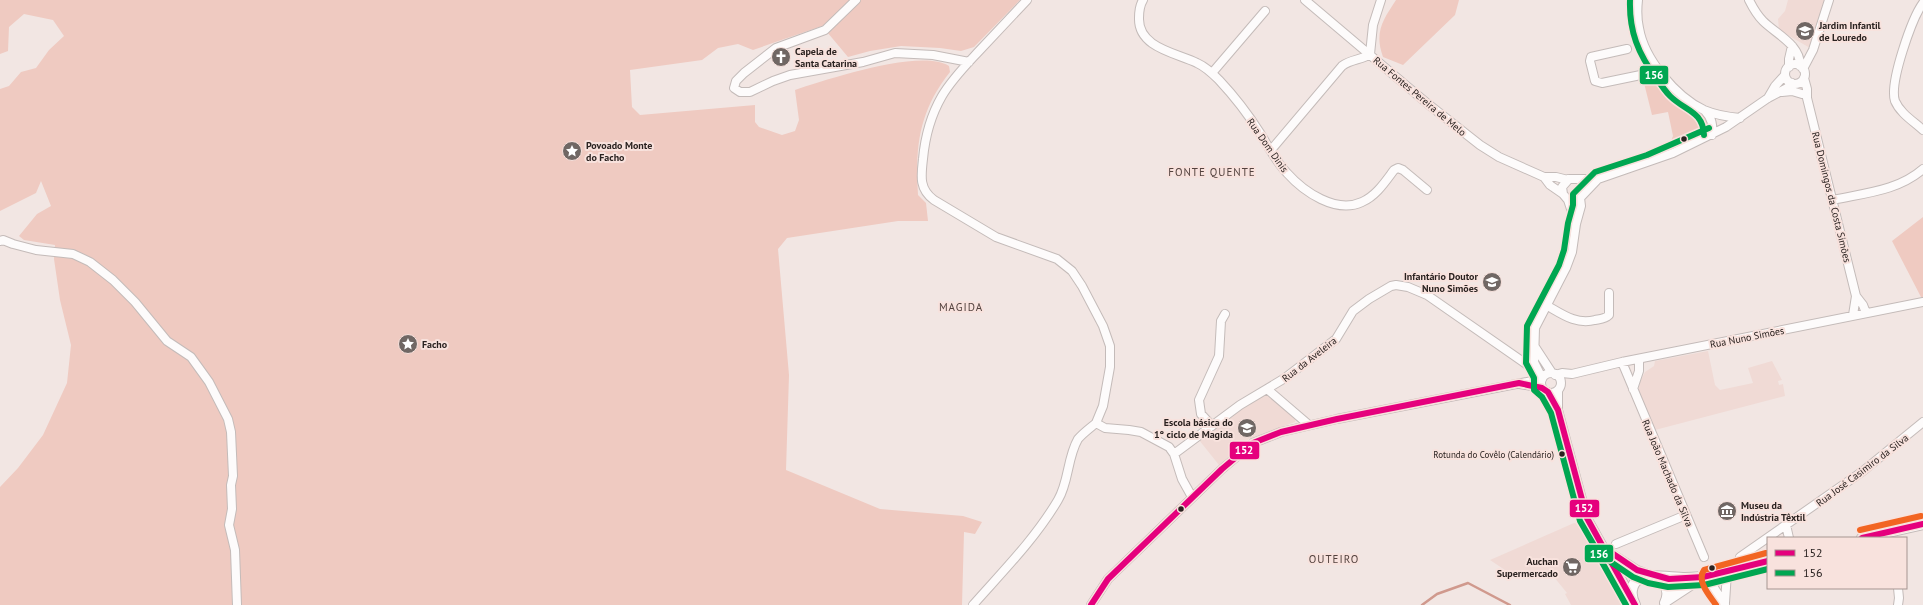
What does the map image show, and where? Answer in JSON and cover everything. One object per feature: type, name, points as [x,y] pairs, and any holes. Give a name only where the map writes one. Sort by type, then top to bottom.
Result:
[{"type":"main road","points":[[1870,537],[1886,535],[1923,524]]},
{"type":"main road","points":[[1634,603],[1631,592],[1635,582],[1645,576],[1706,577],[1767,561]]},
{"type":"main road","points":[[1654,576],[1666,585],[1667,590],[1665,604]]},
{"type":"main road","points":[[1665,604],[1706,577]]},
{"type":"street","points":[[856,0],[825,30],[776,48],[744,73],[736,81],[734,88],[740,92],[750,92],[772,81],[790,75],[863,62],[895,53],[933,55],[969,62]]},
{"type":"street","points":[[973,605],[1031,540],[1047,519],[1063,489],[1076,443],[1082,434],[1096,423],[1103,406],[1110,367],[1110,346],[1103,326],[1082,286],[1072,271],[1057,258],[996,237],[934,200],[928,195],[922,185],[921,174],[923,153],[930,121],[942,95],[969,62],[1027,0]]},
{"type":"street","name":"Rua Dom Dinis","points":[[1143,0],[1139,21],[1142,30],[1150,40],[1158,47],[1197,63],[1212,73],[1245,111],[1286,173],[1295,181],[1326,201],[1334,204],[1354,205],[1363,202],[1374,194],[1394,170],[1398,168],[1427,190]]},
{"type":"street","name":"Rua Fontes Pereira de Melo","points":[[1307,0],[1428,104],[1480,145],[1499,157],[1544,177],[1556,176],[1568,180],[1573,178],[1578,180],[1598,179],[1650,162],[1712,135],[1740,118],[1768,98],[1781,92],[1794,83],[1802,71]]},
{"type":"street","points":[[1271,150],[1342,66],[1350,61],[1365,58],[1370,54],[1373,25],[1381,0]]},
{"type":"street","points":[[1638,0],[1639,28],[1648,54],[1675,90],[1704,110],[1710,117],[1712,123],[1712,135]]},
{"type":"street","points":[[1750,0],[1762,19],[1794,49],[1809,52],[1813,50]]},
{"type":"street","points":[[1789,67],[1794,64],[1802,71],[1813,50],[1829,1]]},
{"type":"street","points":[[1923,3],[1912,23],[1897,72],[1894,91],[1898,106],[1902,112],[1923,130]]},
{"type":"street","points":[[1212,73],[1265,11]]},
{"type":"street","points":[[1628,49],[1591,57],[1590,61],[1595,81],[1602,83],[1660,71]]},
{"type":"street","name":"Rua Fontes Pereira de Melo","points":[[1768,98],[1775,86],[1785,75],[1789,67],[1789,59],[1794,49]]},
{"type":"street","name":"Rua Domingos da Costa Simões","points":[[1794,49],[1800,59],[1807,89],[1804,96]]},
{"type":"street","name":"Rua Domingos da Costa Simões","points":[[1785,75],[1788,80],[1794,83],[1804,96],[1833,200],[1856,296],[1853,315]]},
{"type":"street","name":"Rua Fontes Pereira de Melo","points":[[1781,92],[1792,91],[1804,96]]},
{"type":"street","points":[[1704,110],[1721,116],[1740,118]]},
{"type":"street","points":[[1833,200],[1891,187],[1902,183],[1923,169]]},
{"type":"street","name":"Rua Fontes Pereira de Melo","points":[[1544,177],[1550,185],[1565,197]]},
{"type":"street","name":"Rua Fontes Pereira de Melo","points":[[1582,196],[1598,179]]},
{"type":"street","points":[[1568,180],[1562,187],[1576,224]]},
{"type":"street","points":[[1558,410],[1545,390],[1539,372],[1534,346],[1535,328],[1570,258],[1574,246],[1576,224],[1584,186],[1578,180]]},
{"type":"street","points":[[1565,197],[1575,201],[1582,196]]},
{"type":"street","points":[[0,241],[3,240],[36,250],[73,254],[90,262],[113,280],[135,302],[167,341],[191,357],[209,382],[228,419],[231,432],[233,476],[231,485],[232,509],[229,525],[235,550],[236,605]]},
{"type":"street","name":"Rua da Aveleira","points":[[1174,454],[1240,405],[1285,378],[1336,340],[1353,311],[1390,286],[1396,285],[1408,287],[1427,295],[1539,372]]},
{"type":"street","points":[[1546,305],[1576,321],[1586,322],[1606,318],[1609,315],[1609,293]]},
{"type":"street","name":"Rua Domingos da Costa Simões","points":[[1856,296],[1864,305],[1866,313]]},
{"type":"street","name":"Rua Nuno Simões","points":[[1554,374],[1572,374],[1622,362],[1923,302]]},
{"type":"street","points":[[1212,426],[1201,414],[1199,400],[1219,356],[1221,321],[1225,314]]},
{"type":"street","points":[[1534,346],[1559,379],[1558,410],[1584,510],[1592,529],[1634,603]]},
{"type":"street","points":[[1633,389],[1639,371],[1639,359]]},
{"type":"street","name":"Rua João Machado da Silva","points":[[1622,362],[1704,557]]},
{"type":"street","points":[[1091,605],[1108,579],[1192,497],[1222,469],[1253,444],[1269,436],[1309,425],[1528,381],[1539,372],[1554,374]]},
{"type":"street","name":"Rua Nuno Simões","points":[[1559,387],[1572,374]]},
{"type":"street","points":[[1519,383],[1545,390],[1559,387]]},
{"type":"street","points":[[1267,389],[1309,425]]},
{"type":"street","name":"Rua José Casimiro da Silva","points":[[1769,537],[1863,471],[1923,422]]},
{"type":"street","points":[[1096,423],[1105,428],[1141,432],[1168,447],[1174,454],[1182,479],[1192,497]]},
{"type":"street","points":[[1616,544],[1686,515]]},
{"type":"street","points":[[1786,525],[1789,537]]},
{"type":"street","name":"Rua José Casimiro da Silva","points":[[1740,557],[1767,538]]},
{"type":"street","points":[[1603,547],[1632,567],[1654,576]]},
{"type":"street","points":[[1725,604],[1727,572]]},
{"type":"street","points":[[1706,577],[1711,582],[1725,604]]},
{"type":"street","points":[[1898,589],[1898,605]]},
{"type":"shaded area","points":[[0,0],[1020,0],[974,47],[961,51],[940,48],[901,46],[870,51],[848,57],[822,26],[753,50],[738,44],[718,48],[702,60],[630,70],[632,107],[640,115],[755,105],[755,122],[759,127],[782,135],[795,131],[799,120],[795,90],[850,73],[896,63],[935,61],[949,66],[950,72],[940,86],[925,115],[921,130],[917,161],[918,195],[926,203],[928,221],[898,221],[787,238],[778,249],[789,375],[786,470],[880,509],[963,516],[982,522],[975,534],[964,532],[962,605],[0,605],[0,487],[18,468],[43,435],[67,383],[71,345],[60,300],[54,259],[55,245],[24,240],[19,236],[37,214],[51,206],[41,181],[36,193],[0,211],[0,89],[9,86],[21,72],[36,68],[49,50],[64,36],[53,20],[24,14],[9,27],[8,51],[0,54]]},
{"type":"shaded area","points":[[1396,0],[1459,0],[1455,15],[1403,65],[1383,57],[1379,40],[1381,27]]},
{"type":"shaded area","points":[[1788,0],[1827,0],[1810,48],[1779,30],[1778,19],[1785,11]]},
{"type":"shaded area","points":[[1652,80],[1660,81],[1673,95],[1703,115],[1707,119],[1707,129],[1702,134],[1674,146],[1671,141],[1673,136],[1668,112],[1652,115],[1644,83]]},
{"type":"shaded area","points":[[1923,217],[1923,297],[1921,297],[1892,241]]},
{"type":"shaded area","points":[[1708,351],[1715,385],[1720,390],[1753,383],[1748,368],[1772,361],[1782,380],[1778,381],[1779,385],[1783,384],[1785,396],[1655,430],[1638,392],[1640,382],[1645,372],[1654,366],[1655,361]]},
{"type":"shaded area","name":"Escola básica do 1º ciclo de Magida","points":[[1266,393],[1296,417],[1295,422],[1249,439],[1219,465],[1199,440],[1230,418],[1229,415]]},
{"type":"shaded area","points":[[1574,523],[1579,524],[1627,605],[1571,605],[1565,594],[1567,593],[1554,577],[1536,573],[1520,573],[1505,570],[1490,560]]},
{"type":"waterway","points":[[1422,605],[1437,594],[1468,583],[1510,605]]},
{"type":"transit line","name":"156","points":[[1630,0],[1633,32],[1640,51],[1650,70],[1668,94],[1697,116],[1703,127],[1704,135]]},
{"type":"transit line","name":"156","points":[[1709,128],[1647,155],[1595,172],[1573,194],[1573,205],[1568,223],[1564,250],[1559,265],[1527,326],[1526,363],[1534,378],[1534,390],[1542,397],[1551,413],[1580,521],[1599,554],[1633,577],[1648,583],[1668,587],[1704,585],[1767,569]]},
{"type":"transit line","name":"152","points":[[1091,605],[1108,579],[1222,469],[1253,443],[1281,432],[1337,419],[1519,383],[1542,388],[1548,392],[1558,410],[1587,518],[1603,547],[1637,570],[1669,579],[1703,577],[1767,561]]},
{"type":"transit line","points":[[1860,530],[1921,516]]},
{"type":"transit line","name":"152","points":[[1866,537],[1923,524]]},
{"type":"transit line","name":"152","points":[[1605,551],[1635,605]]},
{"type":"transit line","points":[[1716,605],[1707,593],[1703,584],[1702,574],[1704,570],[1766,553]]},
{"type":"transit line","name":"156","points":[[1598,555],[1626,605]]},
{"type":"place","name":"Jardim Infantil de Louredo","points":[[1805,31]]},
{"type":"place","name":"Capela de Santa Catarina","points":[[781,57]]},
{"type":"place","name":"Povoado Monte do Facho","points":[[572,151]]},
{"type":"place","name":"Infantário Doutor Nuno Simões","points":[[1492,282]]},
{"type":"place","name":"Facho","points":[[408,344]]},
{"type":"place","name":"Escola básica do 1º ciclo de Magida","points":[[1247,428]]},
{"type":"place","name":"Rotunda do Covêlo (Calendário)","points":[[1562,454]]},
{"type":"place","name":"Museu da Indústria Têxtil","points":[[1727,511]]},
{"type":"place","name":"Auchan Supermercado","points":[[1572,567]]},
{"type":"district","name":"FONTE QUENTE","points":[[1212,172]]},
{"type":"district","name":"MAGIDA","points":[[961,307]]},
{"type":"district","name":"OUTEIRO","points":[[1334,559]]}]
